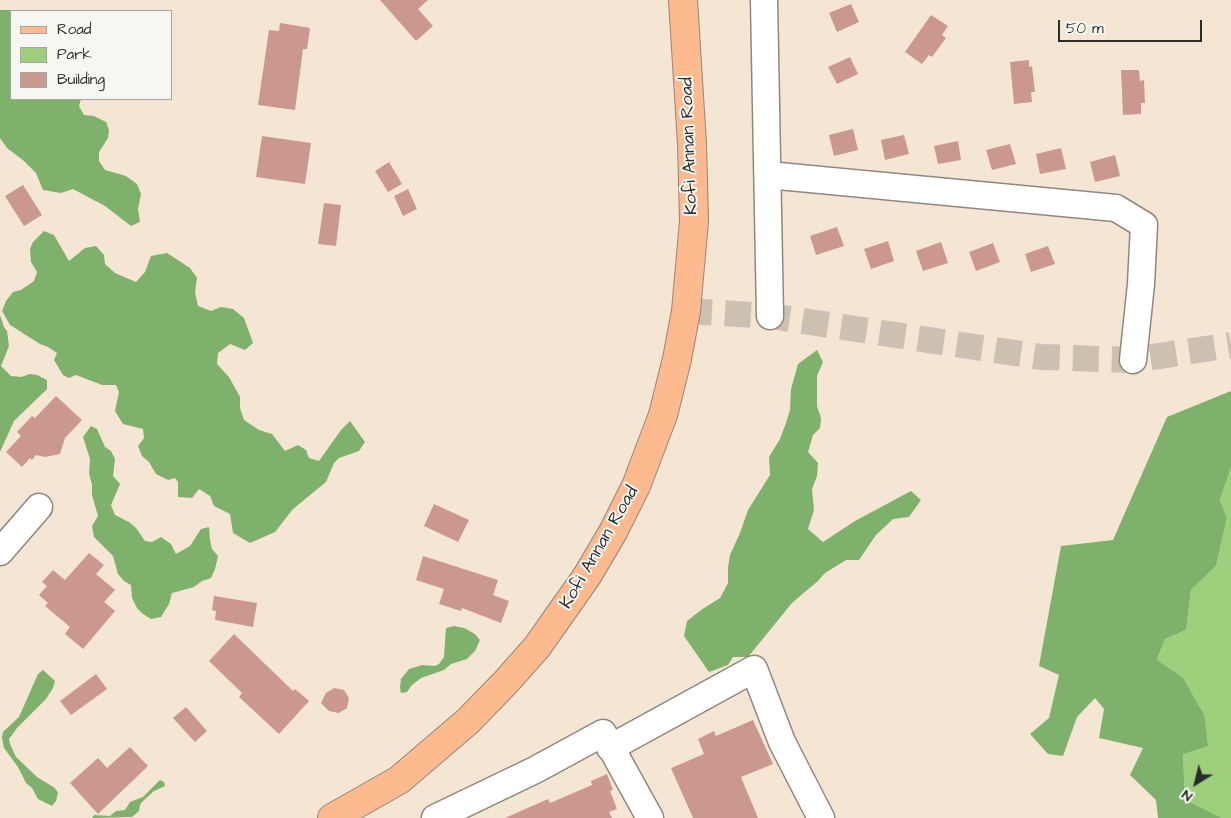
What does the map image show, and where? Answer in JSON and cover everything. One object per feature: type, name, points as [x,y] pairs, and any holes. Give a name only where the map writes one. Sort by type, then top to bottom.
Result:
[{"type":"main road","name":"Kofi Annan Road","points":[[347,815],[398,780],[468,721],[537,647],[587,576],[613,532],[636,486],[664,415],[686,311],[694,221],[692,144],[683,0]]},
{"type":"street","points":[[764,0],[770,316]]},
{"type":"street","points":[[768,176],[1116,208],[1144,225],[1141,284],[1133,360]]},
{"type":"street","points":[[0,552],[39,507]]},
{"type":"street","points":[[610,748],[754,670],[782,742],[821,818]]},
{"type":"street","points":[[435,818],[535,770],[603,733],[650,818]]},
{"type":"green space","points":[[0,10],[10,10],[10,100],[81,100],[79,106],[84,115],[94,116],[106,122],[109,130],[108,138],[99,152],[99,161],[105,170],[126,176],[137,184],[141,194],[138,209],[140,222],[131,226],[105,206],[73,189],[61,193],[43,190],[36,173],[7,148],[0,138]]},
{"type":"green space","points":[[44,231],[54,235],[69,261],[85,248],[96,246],[104,255],[105,264],[115,273],[136,282],[145,272],[151,256],[167,253],[190,268],[197,278],[195,292],[198,306],[211,311],[221,307],[233,309],[244,318],[253,343],[245,350],[230,344],[218,353],[217,364],[229,377],[240,397],[240,408],[244,420],[259,430],[272,434],[285,451],[298,445],[306,450],[309,458],[319,461],[341,430],[350,421],[365,442],[359,451],[339,458],[334,463],[326,482],[293,509],[275,532],[250,543],[233,533],[230,514],[214,506],[210,496],[199,489],[192,498],[178,497],[178,482],[175,478],[168,480],[156,474],[149,462],[142,456],[138,446],[144,438],[143,429],[123,424],[115,411],[119,392],[116,385],[102,385],[76,375],[69,378],[63,375],[54,360],[57,353],[10,325],[2,311],[6,301],[13,292],[21,290],[34,281],[37,272],[31,262],[30,249],[33,242]]},
{"type":"green space","points":[[0,315],[7,331],[9,346],[1,366],[11,376],[21,377],[30,374],[47,380],[47,389],[14,421],[0,452]]},
{"type":"green space","points":[[817,350],[823,362],[817,376],[817,406],[821,418],[820,428],[813,435],[808,452],[818,463],[817,476],[812,489],[814,510],[808,529],[823,542],[855,521],[911,491],[921,500],[909,517],[893,519],[876,535],[859,560],[846,560],[825,573],[792,603],[748,657],[733,657],[728,665],[709,672],[684,636],[687,621],[720,598],[728,583],[730,555],[748,510],[770,475],[769,457],[780,439],[786,423],[790,410],[791,389],[798,364]]},
{"type":"green space","points":[[1231,391],[1231,467],[1220,500],[1227,518],[1216,566],[1191,590],[1186,630],[1165,639],[1157,660],[1183,678],[1204,715],[1208,746],[1183,754],[1185,800],[1222,818],[1158,818],[1156,800],[1130,775],[1143,748],[1099,738],[1104,709],[1095,698],[1077,717],[1063,756],[1048,754],[1030,734],[1049,718],[1059,675],[1039,666],[1061,546],[1113,540],[1167,417]]},
{"type":"green space","points":[[91,426],[97,429],[105,447],[111,451],[115,459],[113,476],[120,484],[111,505],[115,515],[136,528],[145,541],[152,542],[161,537],[171,544],[176,554],[190,546],[201,529],[209,527],[212,549],[218,556],[211,578],[202,581],[194,587],[172,593],[169,604],[161,617],[151,619],[137,608],[132,598],[131,585],[118,574],[113,556],[94,537],[92,526],[98,516],[92,495],[89,473],[90,459],[83,437]]},
{"type":"green space","points":[[1231,467],[1231,818],[1222,818],[1185,801],[1183,754],[1157,661],[1165,639],[1186,630],[1191,590],[1216,566],[1227,518],[1220,500]]},
{"type":"green space","points":[[454,626],[464,628],[475,634],[480,640],[475,651],[467,659],[421,678],[407,692],[401,693],[401,679],[409,669],[422,665],[435,666],[439,664],[444,657],[446,628]]},
{"type":"green space","points":[[43,670],[55,681],[53,688],[46,699],[17,728],[9,739],[16,757],[37,777],[55,788],[58,793],[56,801],[52,806],[38,799],[32,788],[26,783],[18,767],[4,748],[2,738],[3,732],[19,717],[38,674]]},
{"type":"green space","points":[[160,780],[164,782],[165,786],[154,791],[142,802],[139,811],[132,817],[92,818],[94,815],[110,816],[116,811],[125,810],[130,802],[143,797]]},
{"type":"building","points":[[380,0],[428,0],[418,9],[433,26],[416,41]]},
{"type":"building","points":[[851,4],[859,22],[837,32],[829,13]]},
{"type":"building","points":[[931,15],[948,26],[942,35],[946,38],[932,57],[929,55],[922,64],[905,52]]},
{"type":"building","points":[[280,23],[310,28],[307,49],[303,49],[295,110],[258,105],[269,30],[279,31]]},
{"type":"building","points":[[850,57],[858,74],[837,84],[828,67]]},
{"type":"building","points":[[1029,60],[1029,67],[1032,66],[1035,92],[1031,92],[1032,102],[1014,104],[1010,62]]},
{"type":"building","points":[[1121,70],[1139,70],[1140,81],[1144,80],[1145,103],[1141,103],[1141,114],[1123,115]]},
{"type":"building","points":[[853,129],[858,150],[834,156],[829,135]]},
{"type":"building","points":[[904,135],[909,154],[885,160],[881,140]]},
{"type":"building","points":[[262,136],[311,143],[305,184],[256,177]]},
{"type":"building","points":[[958,141],[961,160],[938,164],[934,146]]},
{"type":"building","points":[[1010,144],[1016,164],[992,170],[986,150]]},
{"type":"building","points":[[1061,148],[1066,169],[1040,174],[1036,154]]},
{"type":"building","points":[[1115,155],[1120,176],[1095,182],[1090,162]]},
{"type":"building","points":[[389,162],[402,184],[388,192],[375,171]]},
{"type":"building","points":[[23,185],[42,215],[24,226],[5,196]]},
{"type":"building","points":[[408,189],[417,209],[403,216],[394,196]]},
{"type":"building","points":[[324,203],[341,205],[336,246],[318,244]]},
{"type":"building","points":[[837,227],[844,246],[816,255],[810,236]]},
{"type":"building","points":[[888,241],[894,261],[871,269],[864,249]]},
{"type":"building","points":[[941,242],[948,263],[923,271],[916,251]]},
{"type":"building","points":[[993,243],[1000,262],[976,271],[969,252]]},
{"type":"building","points":[[1048,246],[1055,264],[1031,272],[1025,254]]},
{"type":"building","points":[[56,396],[82,420],[65,438],[60,454],[45,457],[36,455],[32,460],[30,458],[22,467],[6,452],[21,436],[17,432],[32,416],[35,418]]},
{"type":"building","points":[[434,504],[469,520],[458,542],[424,526]]},
{"type":"building","points":[[89,553],[104,565],[96,574],[115,590],[104,602],[115,611],[83,649],[65,634],[70,627],[45,606],[48,603],[39,595],[47,586],[42,582],[53,570],[65,580]]},
{"type":"building","points":[[423,556],[498,580],[493,595],[509,601],[501,623],[462,608],[461,611],[439,604],[444,589],[416,580]]},
{"type":"building","points":[[214,596],[257,603],[253,627],[215,620],[216,611],[212,610]]},
{"type":"building","points":[[234,634],[293,691],[295,689],[309,701],[279,734],[239,697],[242,693],[209,661]]},
{"type":"building","points":[[96,674],[107,689],[71,715],[60,701]]},
{"type":"building","points":[[334,688],[344,690],[349,698],[347,708],[339,713],[329,711],[321,703],[326,693]]},
{"type":"building","points":[[186,707],[207,731],[195,742],[173,718]]},
{"type":"building","points":[[753,720],[773,764],[741,777],[758,818],[693,818],[671,768],[704,754],[698,739],[714,731],[716,736]]},
{"type":"building","points":[[130,747],[148,766],[98,814],[70,783],[98,758],[107,768]]},
{"type":"building","points":[[607,774],[613,790],[610,791],[617,809],[609,812],[612,818],[505,818],[548,799],[550,803],[592,785],[591,781]]},
{"type":"tunnel","points":[[686,311],[770,316],[1041,357],[1133,360],[1231,345]]}]
